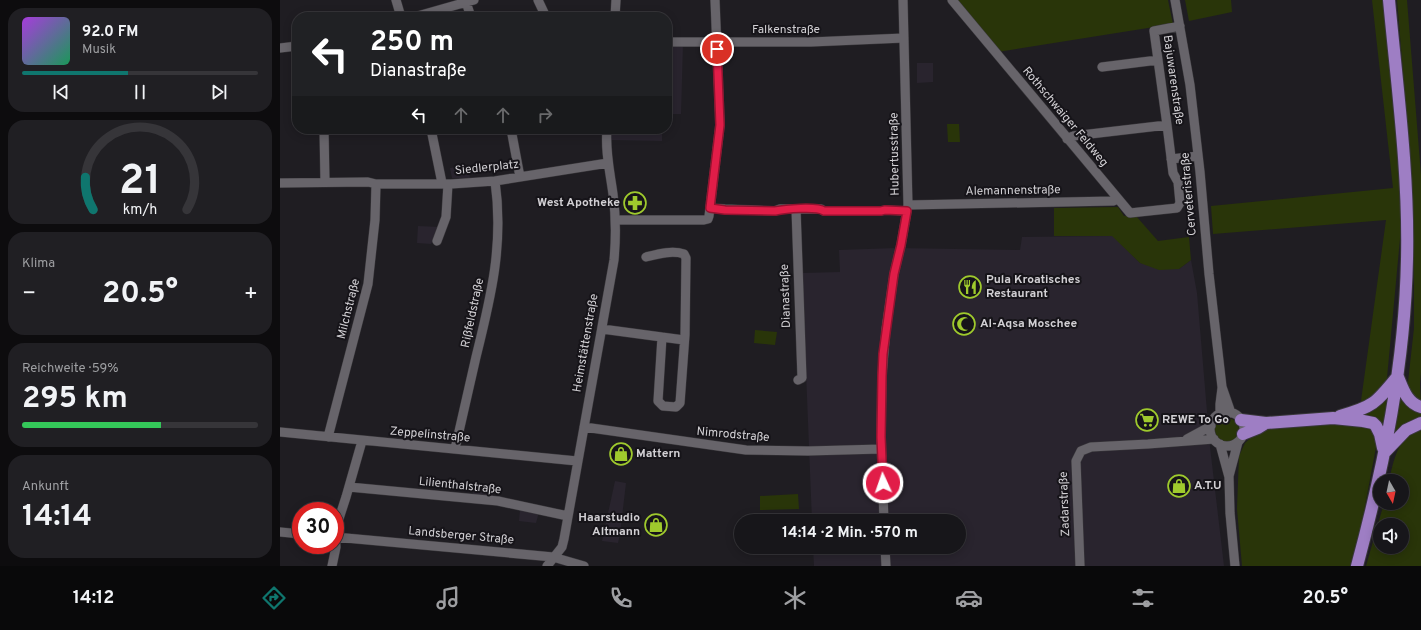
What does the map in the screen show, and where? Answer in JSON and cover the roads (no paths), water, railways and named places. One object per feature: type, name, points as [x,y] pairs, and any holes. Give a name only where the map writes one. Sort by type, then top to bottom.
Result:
[{"type":"highway","points":[[1357,566],[1370,520],[1398,376],[1406,285],[1407,222],[1403,144],[1389,0]]},
{"type":"highway","points":[[1398,376],[1406,396],[1416,406],[1421,407]]},
{"type":"highway","points":[[1333,418],[1359,411],[1373,405],[1381,398],[1398,376]]},
{"type":"highway","points":[[1241,420],[1266,423],[1333,418],[1373,423],[1380,434],[1384,453]]},
{"type":"highway","points":[[1240,438],[1266,423]]},
{"type":"highway","points":[[1384,453],[1406,430],[1421,423]]},
{"type":"street","points":[[396,0],[400,12]]},
{"type":"street","points":[[538,0],[544,12]]},
{"type":"street","points":[[615,12],[616,0]]},
{"type":"street","points":[[616,220],[708,219],[720,125],[714,0]]},
{"type":"street","name":"Hubertusstraße","points":[[884,514],[881,449],[883,354],[894,274],[908,208],[903,0]]},
{"type":"street","name":"Rothschwaiger Feldweg","points":[[952,0],[1130,213],[1177,208]]},
{"type":"street","name":"Cerveteristraße","points":[[1175,0],[1190,85],[1198,156],[1209,274],[1222,387],[1220,414]]},
{"type":"street","points":[[432,12],[470,1],[471,12]]},
{"type":"street","name":"Bajuwarenstraße","points":[[1177,208],[1180,203],[1178,182],[1173,173],[1154,31],[1180,26]]},
{"type":"street","name":"Falkenstraße","points":[[672,42],[811,42],[904,38]]},
{"type":"street","points":[[280,48],[292,47]]},
{"type":"street","points":[[1102,67],[1158,60]]},
{"type":"street","points":[[1067,139],[1072,136],[1167,125]]},
{"type":"street","points":[[324,134],[324,182]]},
{"type":"street","points":[[432,134],[445,183],[446,217],[437,241]]},
{"type":"street","points":[[512,134],[520,177]]},
{"type":"street","name":"Heimstättenstraße","points":[[547,566],[562,547],[602,329],[614,253],[616,220],[608,163],[607,134]]},
{"type":"street","points":[[1171,159],[1198,156]]},
{"type":"street","name":"Siedlerplatz","points":[[280,183],[445,183],[495,181],[608,163]]},
{"type":"street","name":"Rißfeldstraße","points":[[455,449],[487,314],[496,264],[498,229],[495,181]]},
{"type":"street","name":"Milchstraße","points":[[328,436],[369,280],[375,220],[372,183]]},
{"type":"street","name":"Alemannenstraße","points":[[908,208],[1118,199]]},
{"type":"street","points":[[710,208],[725,210],[775,211],[780,209],[881,211],[908,208]]},
{"type":"street","name":"Dianastraße","points":[[796,209],[802,378],[798,380]]},
{"type":"street","points":[[646,257],[662,253],[680,253],[684,254],[686,258],[684,340],[680,403],[676,407],[663,406],[658,401],[662,337]]},
{"type":"street","points":[[602,329],[684,340]]},
{"type":"street","name":"Cerveteristraße","points":[[1222,387],[1231,413]]},
{"type":"street","points":[[1229,477],[1244,429],[1241,420],[1238,417],[1231,413],[1224,413],[1214,418],[1211,426],[1211,435],[1217,442],[1229,477],[1230,513],[1235,566]]},
{"type":"street","name":"Zadarstraße","points":[[1184,441],[1211,426]]},
{"type":"street","name":"Nimrodstraße","points":[[584,427],[746,450],[808,451],[881,449]]},
{"type":"street","name":"Zeppelinstraße","points":[[280,432],[577,461]]},
{"type":"street","points":[[1217,442],[1228,446],[1240,438]]},
{"type":"street","points":[[344,504],[362,441]]},
{"type":"street","name":"Zadarstraße","points":[[1080,566],[1076,461],[1081,451],[1091,447],[1184,441],[1217,442]]},
{"type":"street","name":"Lilienthalstraße","points":[[349,487],[498,501],[568,516]]},
{"type":"street","points":[[280,532],[292,533]]},
{"type":"street","name":"Landsberger Straße","points":[[344,535],[554,557],[584,566]]},
{"type":"street","points":[[332,566],[335,554]]},
{"type":"street","points":[[885,554],[886,566]]},
{"type":"place","name":"West Apotheke","points":[[635,203]]},
{"type":"place","name":"Pula Kroatisches Restaurant","points":[[970,287]]},
{"type":"place","name":"Al-Aqsa Moschee","points":[[964,324]]},
{"type":"place","name":"REWE To Go","points":[[1147,420]]},
{"type":"place","name":"Mattern","points":[[621,454]]},
{"type":"place","name":"A.T.U","points":[[1179,486]]},
{"type":"place","name":"Haarstudio Altmann","points":[[656,525]]}]
